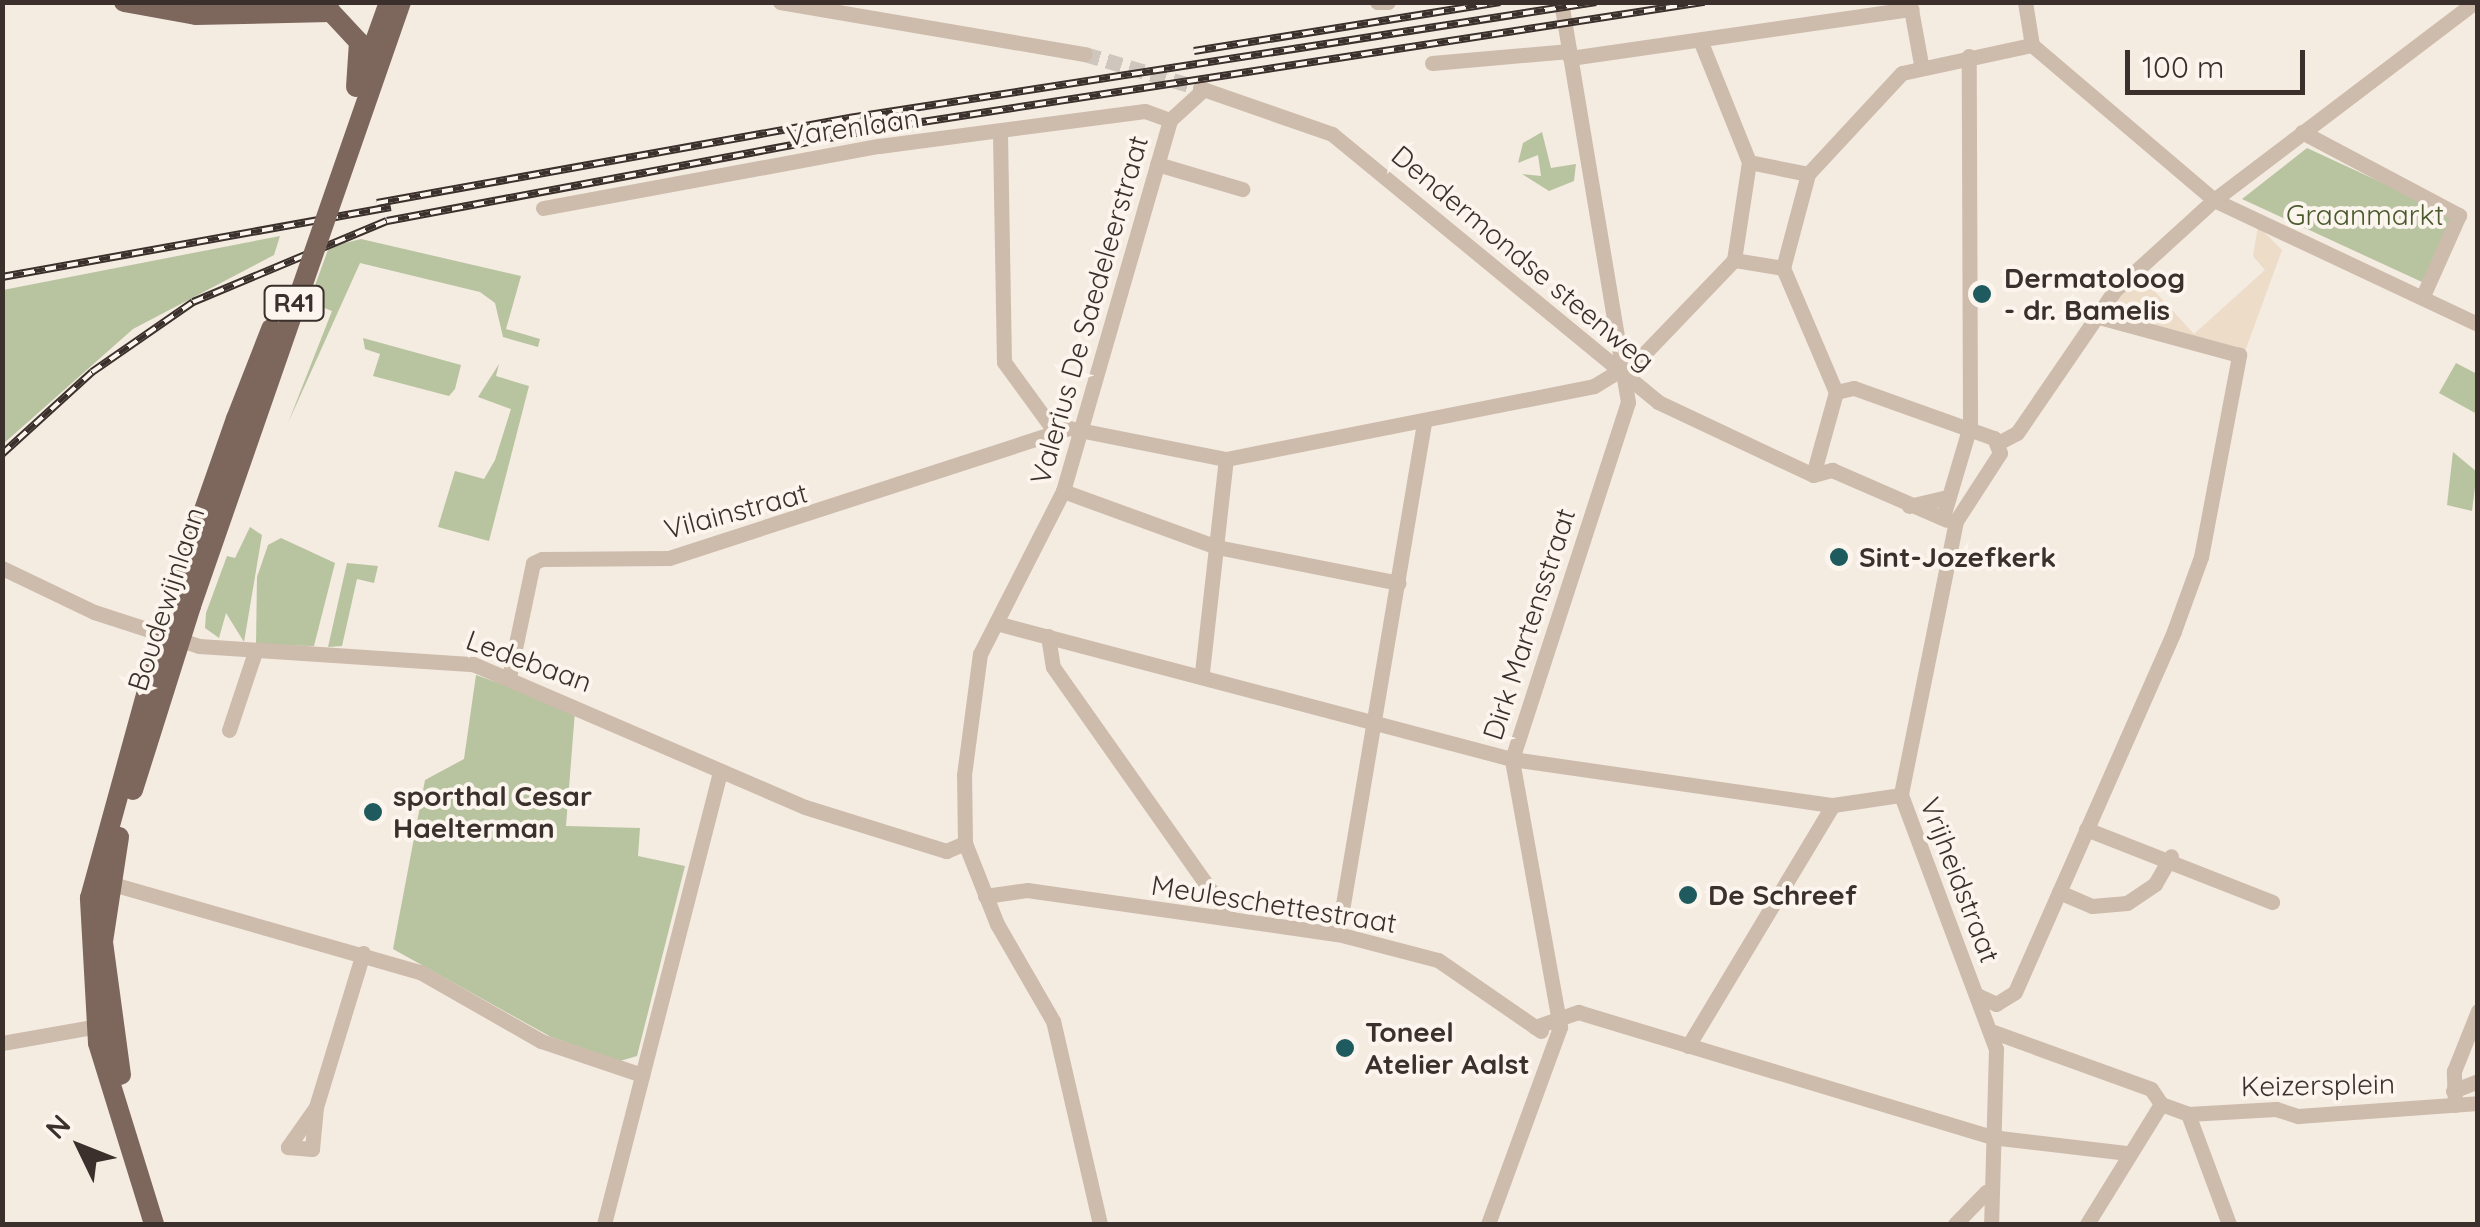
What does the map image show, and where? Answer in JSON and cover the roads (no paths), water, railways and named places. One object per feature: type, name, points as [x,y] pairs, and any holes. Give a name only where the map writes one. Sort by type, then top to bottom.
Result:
[{"type":"main road","name":"Boudewijnlaan","points":[[154,1224],[101,1026],[90,898],[182,602],[356,87],[389,2]]},
{"type":"main road","name":"Boudewijnlaan","points":[[182,602],[400,2]]},
{"type":"main road","name":"Boudewijnlaan","points":[[131,4],[196,15],[331,12],[359,42],[356,87]]},
{"type":"main road","name":"Boudewijnlaan","points":[[169,1224],[101,1026],[109,883],[171,639]]},
{"type":"street","points":[[780,2],[1085,54]]},
{"type":"street","points":[[1377,2],[1388,2]]},
{"type":"street","name":"Dirk Martensstraat","points":[[1488,1224],[1556,1040],[1559,1014],[1512,760],[1628,402],[1617,373],[1561,2]]},
{"type":"street","points":[[2025,2],[2032,46],[2214,200],[2478,324]]},
{"type":"street","points":[[1949,519],[1998,444],[2017,433],[2095,316],[2214,200],[2475,2]]},
{"type":"street","points":[[1432,63],[1570,55],[1911,9],[1921,64]]},
{"type":"street","points":[[1000,134],[1004,362],[1055,432],[1081,429],[1226,459],[1424,423],[1617,373],[1734,260],[1750,162],[1700,40]]},
{"type":"street","points":[[1812,474],[1836,392],[1783,268],[1808,174],[1921,64],[2032,46]]},
{"type":"street","points":[[1949,519],[1944,498],[1970,426],[1969,56]]},
{"type":"street","name":"Dendermondse steenweg","points":[[1202,89],[1332,134],[1617,373],[1702,428],[1812,474],[1832,470],[1908,506],[1949,519]]},
{"type":"street","name":"Valerius De Saedeleerstraat","points":[[1100,1224],[1053,1021],[985,896],[965,843],[980,654],[1064,491],[1170,120],[1202,89]]},
{"type":"street","name":"Varenlaan","points":[[543,208],[862,149],[1000,134],[1145,111],[1170,120]]},
{"type":"street","points":[[2302,132],[2459,215],[2423,296]]},
{"type":"street","points":[[1750,162],[1808,174]]},
{"type":"street","points":[[1157,164],[1242,189]]},
{"type":"street","points":[[1734,260],[1783,268]]},
{"type":"street","points":[[1977,995],[1996,1004],[2013,995],[2195,568],[2239,355],[2095,316]]},
{"type":"street","points":[[1836,392],[1854,388],[1970,426],[1998,444]]},
{"type":"street","points":[[1338,934],[1424,423]]},
{"type":"street","name":"Vilainstraat","points":[[509,677],[529,576],[542,558],[669,558],[1055,432]]},
{"type":"street","points":[[1202,672],[1226,459]]},
{"type":"street","points":[[1064,491],[1217,547],[1398,583]]},
{"type":"street","points":[[1908,506],[1944,498]]},
{"type":"street","name":"Vrijheidstraat","points":[[1949,519],[1900,795],[1991,1031],[1998,1066],[1986,1192],[1991,1224]]},
{"type":"street","name":"Ledebaan","points":[[2,568],[171,639],[254,654],[431,656],[509,677],[720,771],[928,846],[965,843]]},
{"type":"street","points":[[996,623],[1202,672],[1512,760],[1833,804],[1900,795]]},
{"type":"street","points":[[1048,636],[1053,666],[1230,918]]},
{"type":"street","points":[[229,730],[254,654]]},
{"type":"street","points":[[604,1224],[720,771]]},
{"type":"street","points":[[1688,1046],[1833,804]]},
{"type":"street","points":[[2086,829],[2171,856],[2272,902]]},
{"type":"street","points":[[2059,892],[2092,906],[2127,903],[2155,884],[2171,856]]},
{"type":"street","points":[[109,883],[420,972],[554,1047],[642,1075]]},
{"type":"street","name":"Meuleschettestraat","points":[[985,896],[1027,890],[1338,934],[1438,960],[1556,1040]]},
{"type":"street","points":[[316,1107],[364,953]]},
{"type":"street","points":[[2454,1098],[2478,1011]]},
{"type":"street","points":[[1535,1027],[1559,1014],[1688,1046],[1991,1137],[2128,1153]]},
{"type":"street","points":[[2,1043],[101,1026]]},
{"type":"street","name":"Keizersplein","points":[[1991,1031],[2151,1089],[2160,1104],[2188,1114],[2454,1098],[2478,1103]]},
{"type":"street","name":"Keizersplein","points":[[2454,1098],[2478,1080]]},
{"type":"street","points":[[2087,1224],[2160,1104]]},
{"type":"street","points":[[2188,1114],[2229,1224]]},
{"type":"street","points":[[1955,1224],[1986,1192]]},
{"type":"tunnel","points":[[1085,54],[1200,88]]},
{"type":"railway","points":[[1194,51],[1500,2]]},
{"type":"railway","points":[[377,203],[849,118],[1596,2]]},
{"type":"railway","points":[[2,454],[92,372],[193,302],[387,221],[883,128],[1704,2]]},
{"type":"railway","points":[[2,277],[391,207]]},
{"type":"place","name":"Dermatoloog - dr. Bamelis","points":[[1982,294]]},
{"type":"place","name":"Sint-Jozefkerk","points":[[1839,557]]},
{"type":"place","name":"sporthal Cesar Haelterman","points":[[373,812]]},
{"type":"place","name":"De Schreef","points":[[1688,895]]},
{"type":"place","name":"Toneel Atelier Aalst","points":[[1345,1048]]},
{"type":"park label","name":"Graanmarkt","points":[[2365,215]]}]
